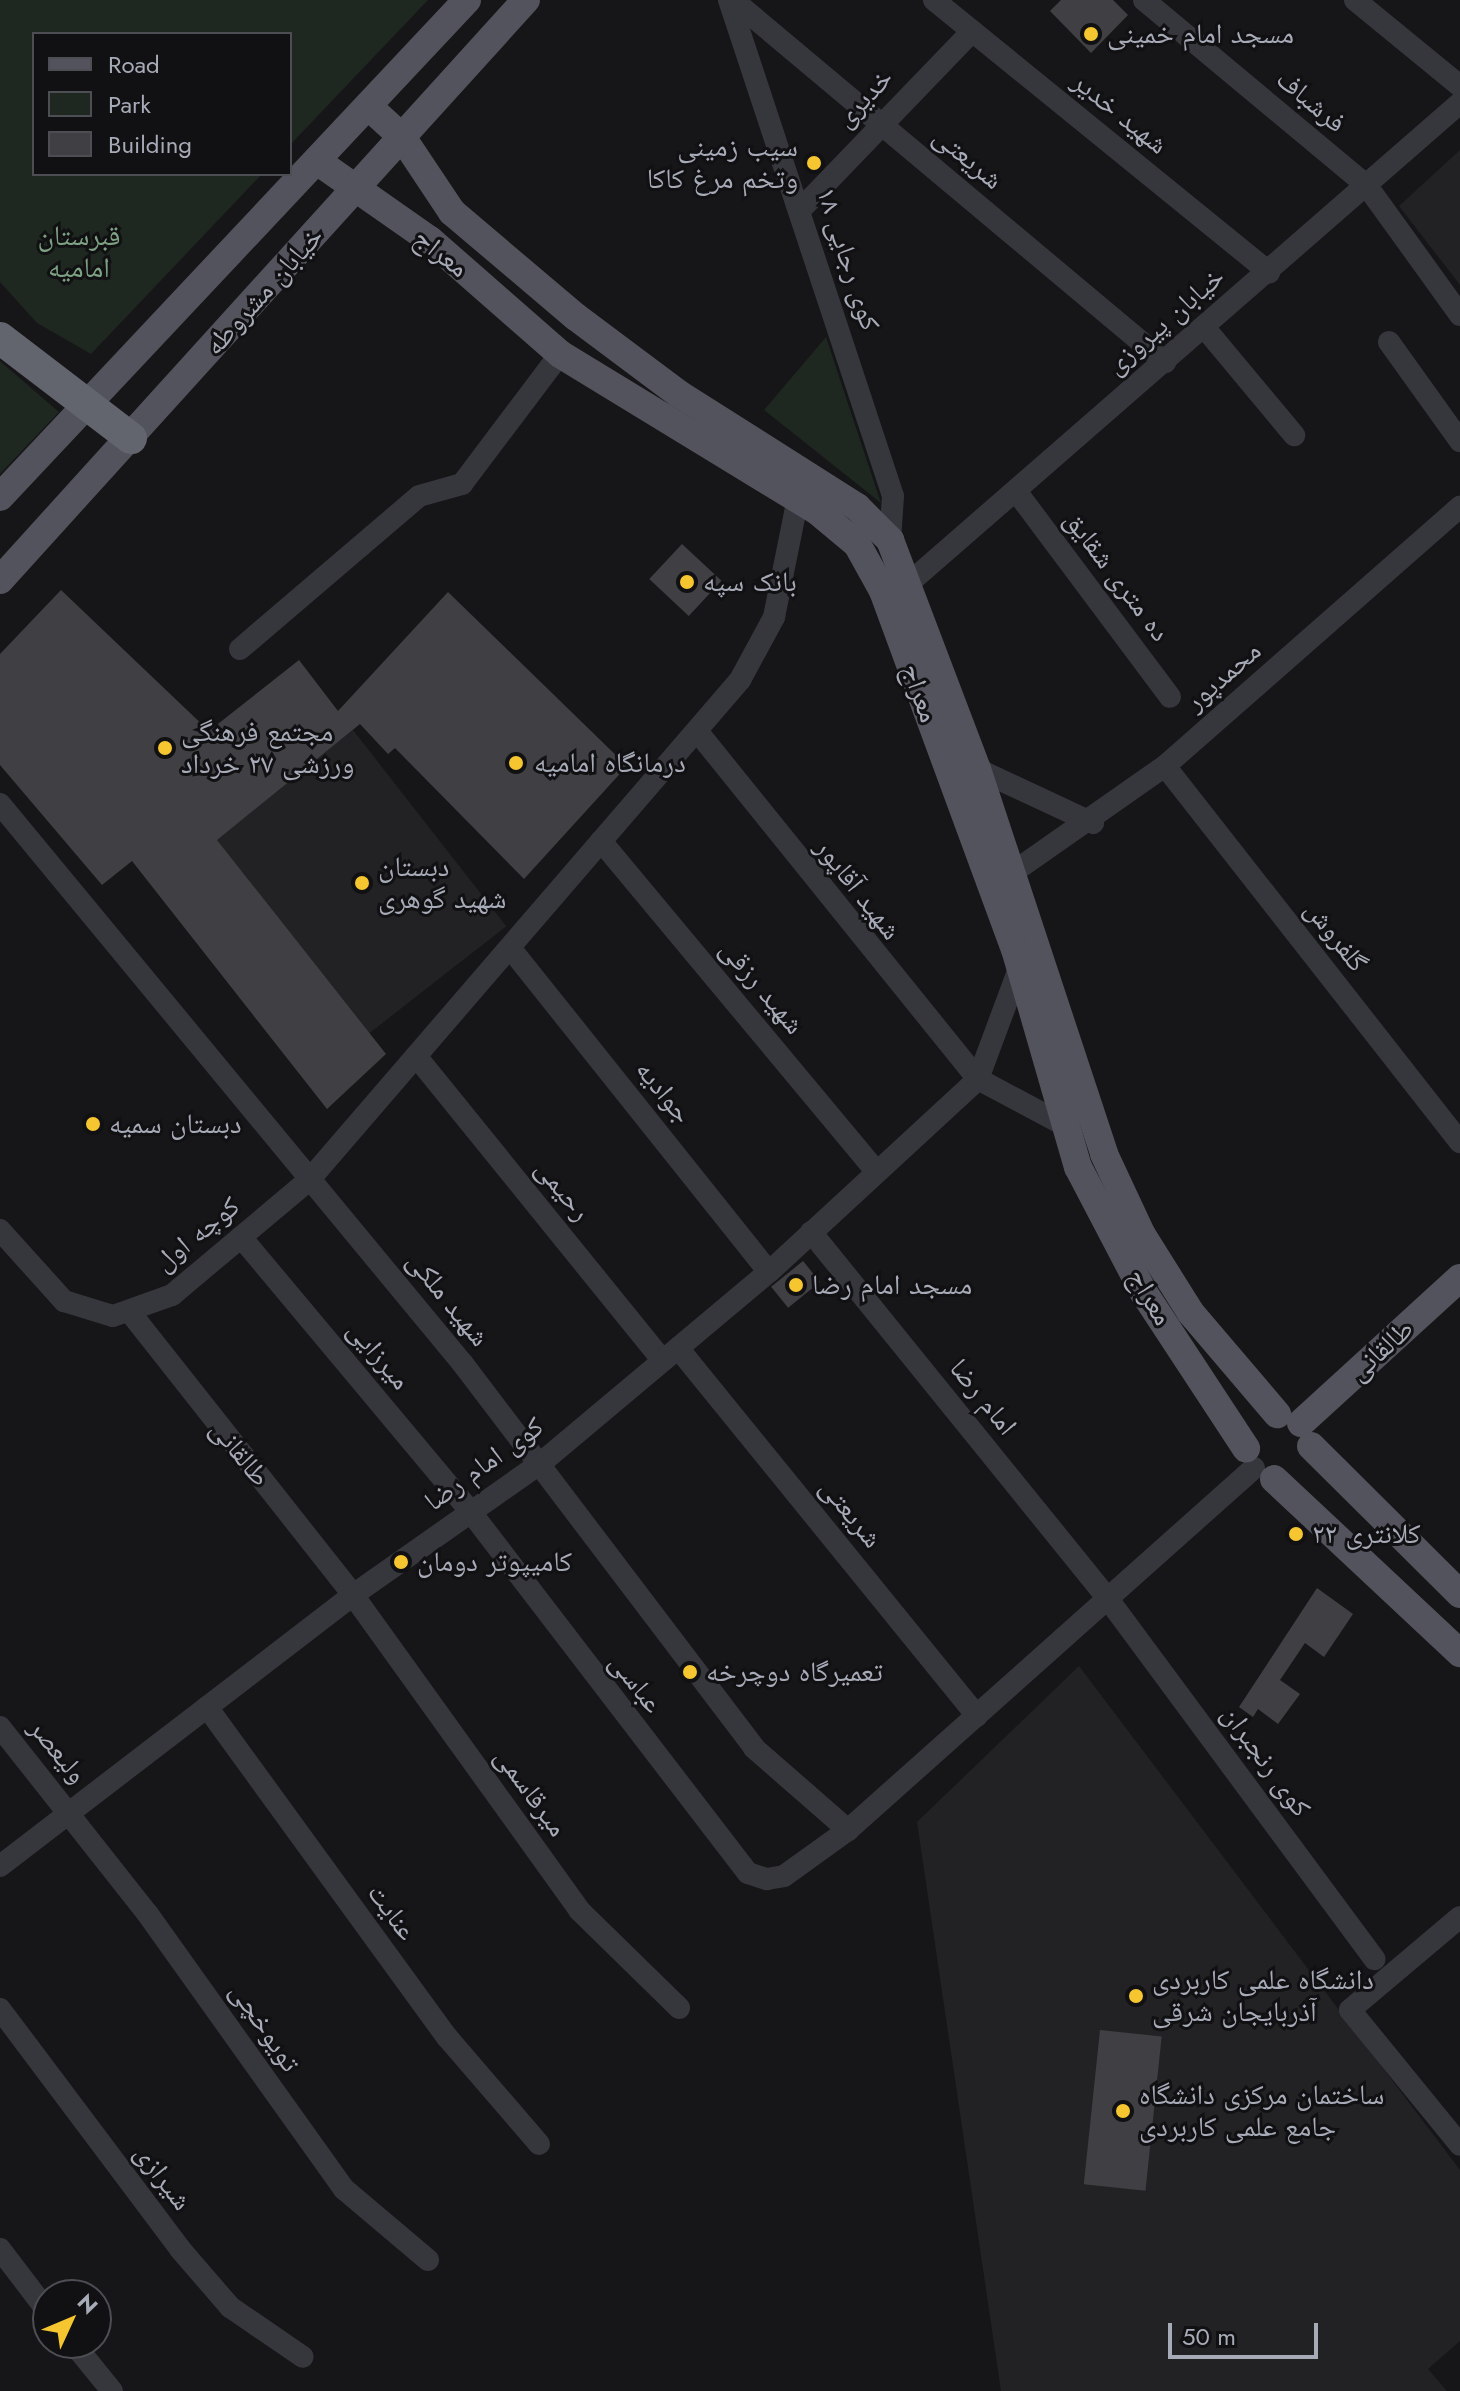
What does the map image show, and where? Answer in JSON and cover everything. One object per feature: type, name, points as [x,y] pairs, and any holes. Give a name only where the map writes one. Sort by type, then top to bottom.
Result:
[{"type":"highway","points":[[0,338],[84,407],[131,438]]},
{"type":"main road","name":"خیابان مشروطه","points":[[0,497],[467,0]]},
{"type":"main road","name":"خیابان مشروطه","points":[[0,580],[353,192],[515,4]]},
{"type":"main road","name":"معراج","points":[[368,106],[402,137],[452,212],[679,394],[857,507],[890,540],[909,583],[977,769],[1104,1154],[1142,1235],[1191,1313],[1296,1428],[1460,1594]]},
{"type":"main road","name":"معراج","points":[[317,161],[353,192],[430,240],[560,354],[798,498],[857,544],[883,591],[1020,966],[1078,1167],[1144,1293],[1258,1465],[1460,1653]]},
{"type":"main road","points":[[430,240],[452,212]]},
{"type":"main road","name":"طالقانی","points":[[1296,1428],[1460,1278]]},
{"type":"main road","points":[[1251,1428],[1296,1428],[1295,1474],[1258,1465],[1251,1428]]},
{"type":"street","name":"شریعتی","points":[[731,0],[1165,362]]},
{"type":"street","name":"کوی رجایی ۱۸","points":[[731,0],[893,496],[890,540]]},
{"type":"street","name":"شهید خدیر","points":[[934,0],[1269,272]]},
{"type":"street","name":"فرشباف","points":[[1144,0],[1367,186],[1460,315]]},
{"type":"street","points":[[1355,0],[1460,86]]},
{"type":"street","name":"خدیری","points":[[801,209],[972,31]]},
{"type":"street","name":"خیابان پیروزی","points":[[909,583],[1460,103]]},
{"type":"street","points":[[1204,327],[1294,435]]},
{"type":"street","points":[[1389,342],[1460,441]]},
{"type":"street","points":[[240,649],[419,496],[462,484],[560,354]]},
{"type":"street","name":"ده متری شقایق","points":[[1016,491],[1170,697]]},
{"type":"street","name":"کوچه اول","points":[[0,1230],[64,1301],[113,1316],[172,1295],[310,1179],[740,680],[774,617],[798,498]]},
{"type":"street","name":"محمدپور","points":[[1012,873],[1093,823],[1165,766],[1460,507]]},
{"type":"street","name":"شهید آقاپور","points":[[697,731],[978,1079]]},
{"type":"street","name":"گلفروش","points":[[1165,766],[1460,1142]]},
{"type":"street","points":[[977,769],[1093,823]]},
{"type":"street","name":"شهید ملکی","points":[[0,804],[541,1463],[608,1564],[754,1748],[848,1830]]},
{"type":"street","name":"شهید رزقی","points":[[601,841],[876,1171]]},
{"type":"street","name":"جوادیه","points":[[511,949],[769,1272]]},
{"type":"street","points":[[1020,966],[978,1079],[1066,1126]]},
{"type":"street","name":"رحیمی","points":[[416,1056],[670,1354]]},
{"type":"street","name":"کوی امام رضا","points":[[0,1866],[353,1595],[541,1463],[769,1272],[978,1079]]},
{"type":"street","name":"امام رضا","points":[[811,1232],[1108,1599]]},
{"type":"street","name":"میرزایی","points":[[241,1237],[470,1511]]},
{"type":"street","name":"طالقانی","points":[[129,1311],[353,1595]]},
{"type":"street","name":"شریعتی","points":[[670,1354],[977,1716]]},
{"type":"street","points":[[848,1830],[1258,1465]]},
{"type":"street","name":"عباسی","points":[[470,1511],[748,1873],[767,1879],[784,1876],[848,1830]]},
{"type":"street","name":"میرقاسمی","points":[[353,1595],[579,1910],[679,2008]]},
{"type":"street","name":"کوی رنجبران","points":[[1108,1599],[1374,1959]]},
{"type":"street","name":"عنایت","points":[[207,1707],[447,2037],[539,2144]]},
{"type":"street","name":"ولیعصر","points":[[0,1727],[69,1813]]},
{"type":"street","name":"تویوخچی","points":[[69,1813],[344,2189],[428,2260]]},
{"type":"street","points":[[1460,1917],[1350,2010],[1460,2145]]},
{"type":"street","name":"شیرازی","points":[[0,2009],[180,2249],[230,2307],[303,2357]]},
{"type":"street","points":[[0,2249],[32,2291]]},
{"type":"street","points":[[86,2359],[112,2391]]},
{"type":"shaded area","points":[[1460,150],[1460,285],[1399,206]]},
{"type":"shaded area","name":"دبستان شهید گوهری","points":[[353,730],[506,926],[368,1034],[215,838]]},
{"type":"shaded area","name":"دانشگاه علمی کاربردی آذربایجان شرقی","points":[[1079,1666],[1460,2170],[1460,2341],[1428,2369],[1447,2391],[1001,2391],[917,1822]]},
{"type":"green space","name":"قبرستان امامیه","points":[[0,0],[428,0],[292,143],[292,32],[32,32],[32,176],[260,176],[91,354],[37,323],[0,282]]},
{"type":"green space","points":[[826,337],[881,503],[764,410]]},
{"type":"green space","points":[[0,361],[59,412],[0,474]]},
{"type":"building","name":"مسجد امام خمینی","points":[[1061,0],[1113,0],[1128,15],[1091,53],[1050,11]]},
{"type":"building","name":"بانک سپه","points":[[682,544],[721,581],[689,616],[649,579]]},
{"type":"building","points":[[61,590],[209,731],[299,660],[338,711],[448,592],[627,766],[524,879],[395,748],[388,754],[360,724],[217,840],[386,1054],[327,1109],[132,861],[102,885],[0,765],[0,654]]},
{"type":"building","name":"مسجد امام رضا","points":[[803,1261],[820,1282],[788,1308],[771,1287]]},
{"type":"building","points":[[1317,1588],[1353,1614],[1324,1657],[1305,1643],[1280,1680],[1300,1694],[1278,1724],[1258,1709],[1253,1717],[1239,1707]]},
{"type":"building","name":"ساختمان مرکزی دانشگاه جامع علمی کاربردی","points":[[1100,2030],[1162,2036],[1145,2191],[1084,2184]]},
{"type":"place","name":"مسجد امام خمینی","points":[[1091,34]]},
{"type":"place","name":"سیب زمینی وتخم مرغ کاکا","points":[[814,163]]},
{"type":"place","name":"بانک سپه","points":[[687,582]]},
{"type":"place","name":"مجتمع فرهنگی ورزشی ۲۷ خرداد","points":[[165,748]]},
{"type":"place","name":"درمانگاه امامیه","points":[[516,763]]},
{"type":"place","name":"دبستان شهید گوهری","points":[[362,883]]},
{"type":"place","name":"دبستان سمیه","points":[[93,1124]]},
{"type":"place","name":"مسجد امام رضا","points":[[796,1285]]},
{"type":"place","name":"کلانتری ٢٢","points":[[1296,1534]]},
{"type":"place","name":"کامیپوتر دومان","points":[[401,1562]]},
{"type":"place","name":"تعمیرگاه دوچرخه","points":[[690,1672]]},
{"type":"place","name":"دانشگاه علمی کاربردی آذربایجان شرقی","points":[[1136,1996]]},
{"type":"place","name":"ساختمان مرکزی دانشگاه جامع علمی کاربردی","points":[[1123,2111]]}]
